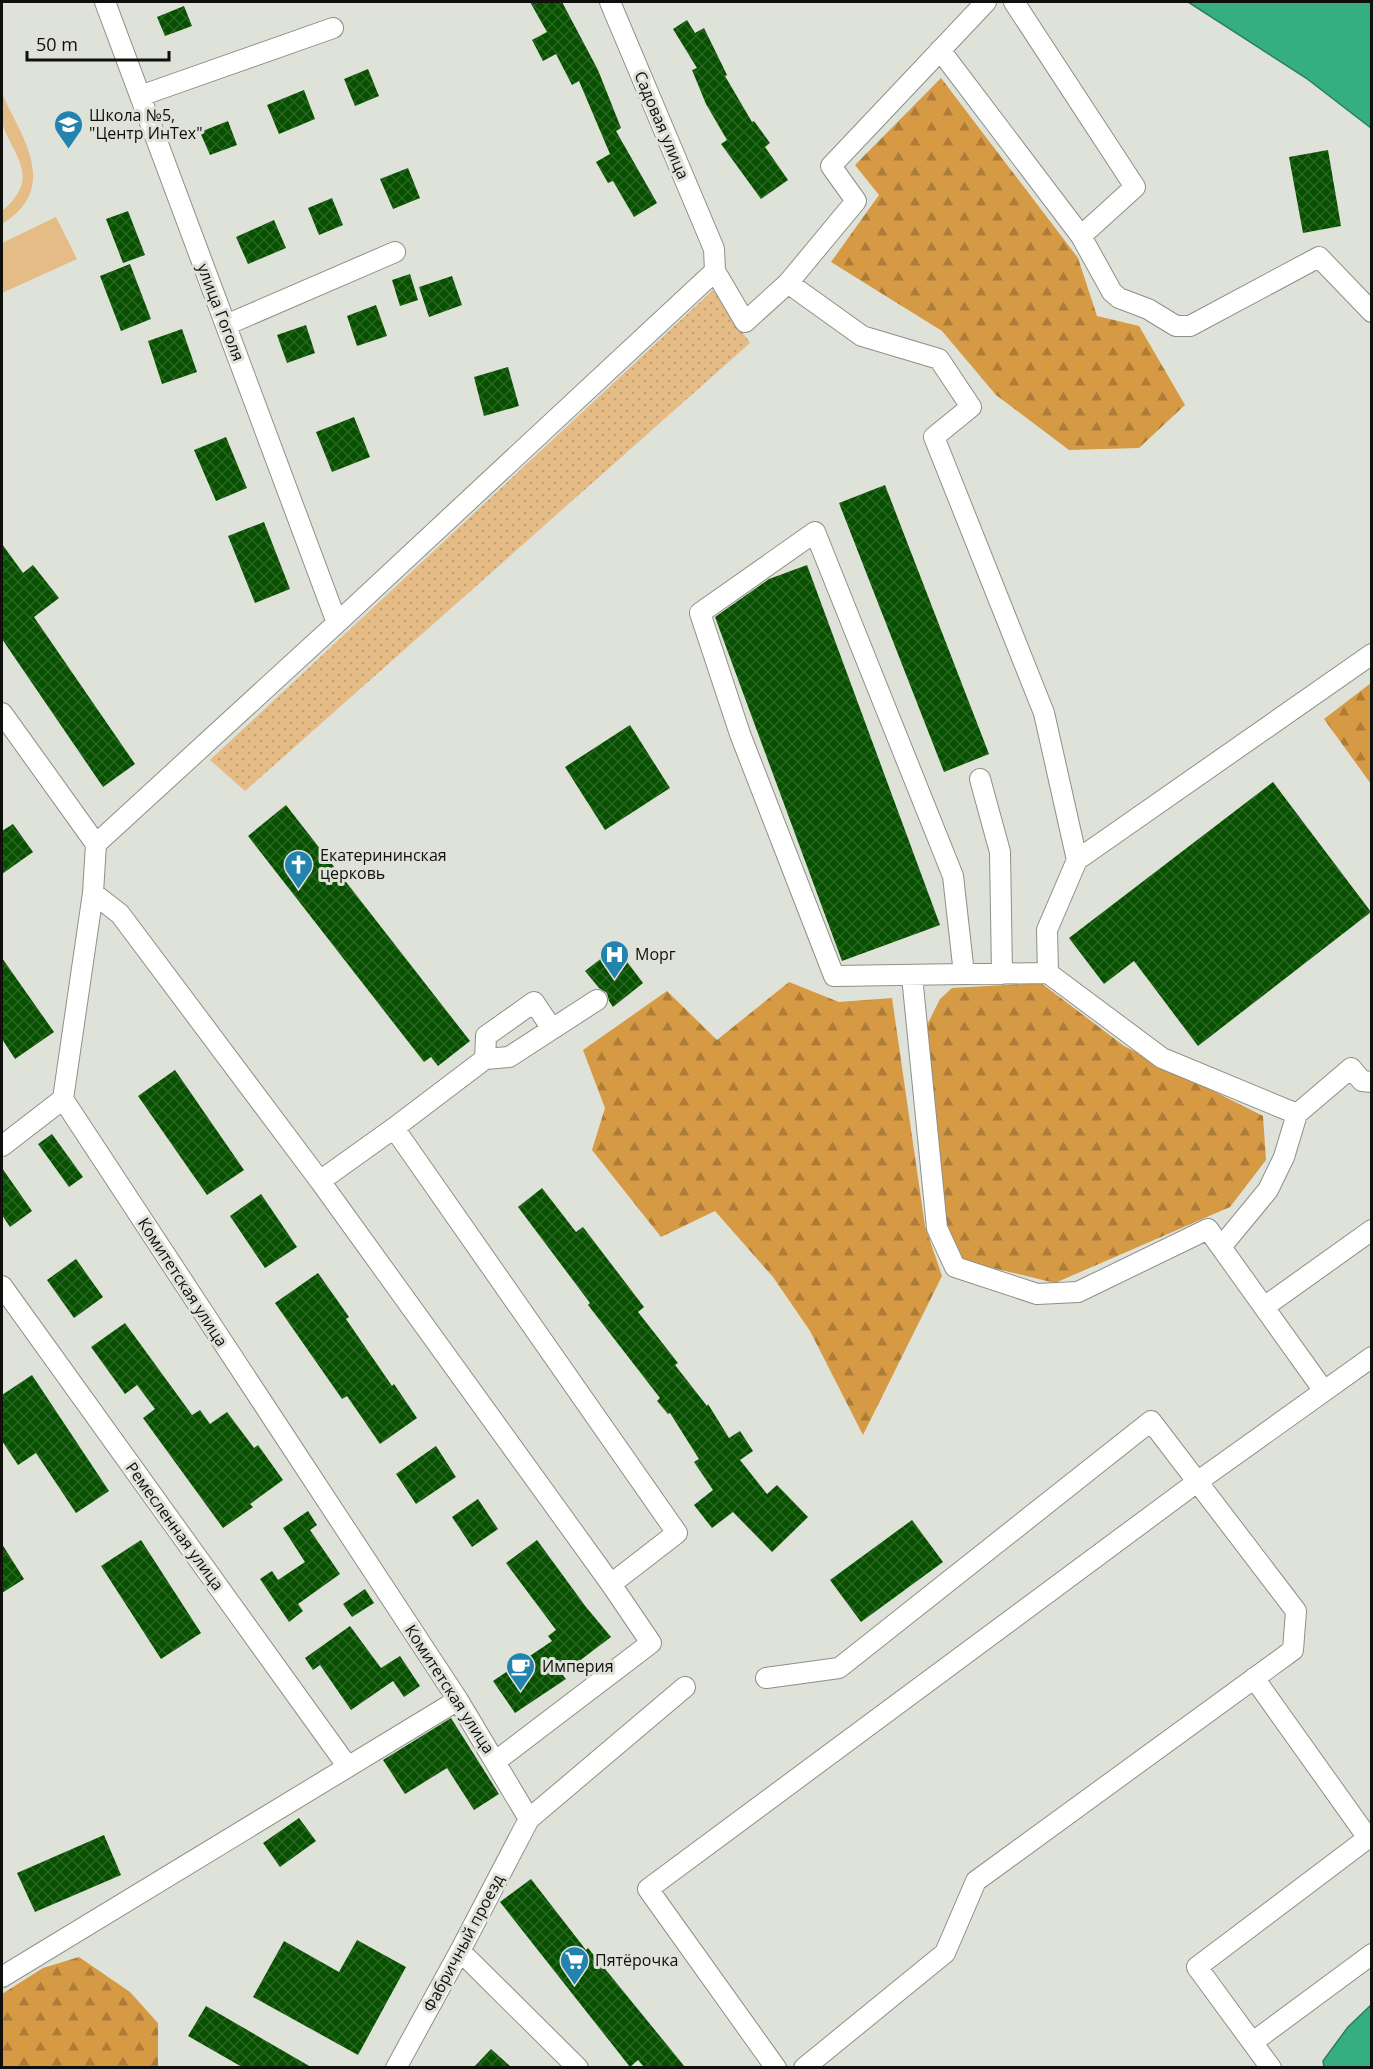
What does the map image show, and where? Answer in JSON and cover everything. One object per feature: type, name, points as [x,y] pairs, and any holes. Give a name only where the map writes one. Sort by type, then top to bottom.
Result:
[{"type":"street","name":"улица Гоголя","points":[[105,2],[337,623]]},
{"type":"street","name":"Садовая улица","points":[[610,2],[714,249],[715,271]]},
{"type":"street","points":[[96,844],[715,271],[745,322],[788,283],[856,201],[831,166],[986,2]]},
{"type":"street","points":[[1014,2],[1135,187],[1081,236]]},
{"type":"street","points":[[140,96],[333,28]]},
{"type":"street","points":[[940,50],[1081,236],[1112,292],[1119,298],[1148,309],[1176,326],[1190,326],[1319,256],[1371,312]]},
{"type":"street","points":[[226,325],[395,252]]},
{"type":"street","points":[[788,283],[861,336],[939,360],[971,407],[934,437],[1044,713],[1077,860]]},
{"type":"street","points":[[964,974],[953,876],[815,532],[700,613],[740,734],[834,976],[1048,973],[1162,1058],[1298,1114]]},
{"type":"street","points":[[1048,973],[1047,930],[1077,860],[1371,654]]},
{"type":"street","points":[[2,713],[96,844],[93,893],[63,1099],[2,1146]]},
{"type":"street","points":[[980,779],[1000,852],[1002,974]]},
{"type":"street","points":[[93,893],[120,914],[320,1181],[611,1584],[651,1644],[496,1761]]},
{"type":"street","points":[[912,975],[937,1228],[955,1267],[1036,1294],[1078,1292],[1208,1229],[1324,1391]]},
{"type":"street","points":[[320,1181],[486,1059],[509,1057],[597,1000]]},
{"type":"street","points":[[486,1059],[486,1036],[534,1002],[552,1029]]},
{"type":"street","points":[[1221,1247],[1268,1190],[1284,1157],[1298,1114],[1351,1068],[1362,1081],[1371,1082]]},
{"type":"street","name":"Комитетская улица","points":[[63,1099],[458,1700],[529,1818]]},
{"type":"street","points":[[394,1128],[677,1533],[611,1584]]},
{"type":"street","points":[[1264,1307],[1371,1230]]},
{"type":"street","name":"Ремесленная улица","points":[[2,1286],[348,1767]]},
{"type":"street","points":[[776,2067],[648,1889],[1197,1482],[1371,1357]]},
{"type":"street","points":[[766,1678],[839,1668],[1151,1421],[1296,1611],[1293,1650],[976,1881],[945,1953],[804,2067]]},
{"type":"street","points":[[1254,1678],[1370,1836],[1197,1967],[1271,2067]]},
{"type":"street","points":[[529,1818],[685,1688]]},
{"type":"street","points":[[2,1977],[458,1700]]},
{"type":"street","name":"Фабричный проезд","points":[[396,2067],[460,1952],[529,1818]]},
{"type":"street","points":[[460,1952],[578,2067]]},
{"type":"street","points":[[1253,2042],[1371,1954]]},
{"type":"shaded area","points":[[1188,2],[1371,2],[1371,128],[1306,78]]},
{"type":"shaded area","points":[[2,94],[27,145],[32,162],[33,179],[29,195],[20,210],[2,224],[2,211],[21,188],[23,177],[22,167],[2,123]]},
{"type":"shaded area","points":[[56,217],[77,259],[2,293],[2,243]]},
{"type":"shaded area","points":[[713,290],[750,343],[245,791],[210,760]]},
{"type":"shaded area","points":[[1371,2005],[1371,2067],[1324,2067],[1323,2061],[1348,2027]]},
{"type":"green space","points":[[941,78],[1078,258],[1097,316],[1139,326],[1185,405],[1139,448],[1069,450],[996,395],[942,331],[831,262],[879,195],[855,165]]},
{"type":"green space","points":[[1371,683],[1371,784],[1324,719]]},
{"type":"green space","points":[[789,982],[839,1002],[892,998],[925,1226],[942,1276],[863,1435],[810,1331],[773,1277],[715,1211],[661,1237],[592,1150],[605,1108],[583,1050],[667,991],[717,1040]]},
{"type":"green space","points":[[1041,983],[1124,1046],[1263,1116],[1266,1160],[1230,1207],[1055,1283],[964,1261],[948,1234],[927,1025],[940,999],[952,988]]},
{"type":"green space","points":[[79,1957],[130,1992],[158,2023],[158,2067],[2,2067],[2,1994],[43,1968]]},
{"type":"building","points":[[530,2],[562,2],[598,70],[621,128],[616,131],[657,203],[634,217],[613,181],[608,183],[596,162],[610,154],[579,81],[572,85],[556,54],[543,61],[532,40],[547,32]]},
{"type":"building","points":[[184,6],[192,26],[165,36],[157,17]]},
{"type":"building","points":[[687,20],[695,33],[704,28],[727,75],[725,76],[752,122],[754,121],[770,143],[765,147],[788,180],[761,199],[721,144],[727,140],[706,104],[692,70],[697,68],[673,29]]},
{"type":"building","points":[[368,69],[379,96],[355,106],[344,79]]},
{"type":"building","points":[[304,90],[315,119],[279,134],[267,105]]},
{"type":"building","points":[[228,121],[237,145],[210,155],[200,132]]},
{"type":"building","points":[[1328,150],[1341,226],[1303,233],[1289,157]]},
{"type":"building","points":[[408,168],[420,198],[393,209],[380,179]]},
{"type":"building","points":[[332,198],[343,225],[319,235],[308,208]]},
{"type":"building","points":[[128,211],[145,255],[123,263],[106,219]]},
{"type":"building","points":[[274,220],[286,248],[248,264],[236,237]]},
{"type":"building","points":[[130,264],[151,319],[121,331],[100,276]]},
{"type":"building","points":[[410,274],[418,300],[400,306],[392,280]]},
{"type":"building","points":[[452,276],[462,305],[429,317],[419,287]]},
{"type":"building","points":[[376,305],[387,336],[357,346],[347,316]]},
{"type":"building","points":[[306,325],[315,353],[287,363],[277,335]]},
{"type":"building","points":[[182,329],[197,372],[162,384],[148,341]]},
{"type":"building","points":[[508,367],[519,406],[484,416],[474,377]]},
{"type":"building","points":[[354,417],[370,457],[332,472],[316,432]]},
{"type":"building","points":[[226,437],[247,488],[216,501],[194,450]]},
{"type":"building","points":[[885,485],[989,754],[944,772],[839,503]]},
{"type":"building","points":[[264,522],[290,589],[255,603],[228,536]]},
{"type":"building","points":[[2,544],[23,573],[33,565],[59,598],[34,617],[135,764],[103,787],[2,639]]},
{"type":"building","points":[[807,565],[940,925],[842,961],[715,617],[769,579]]},
{"type":"building","points":[[630,725],[670,788],[605,830],[565,767]]},
{"type":"building","points":[[1273,782],[1371,912],[1198,1046],[1134,961],[1104,984],[1069,938]]},
{"type":"building","points":[[286,805],[470,1041],[438,1066],[431,1057],[424,1062],[248,836]]},
{"type":"building","points":[[13,824],[33,852],[2,874],[2,831]]},
{"type":"building","points":[[616,947],[643,983],[613,1007],[607,993],[599,988],[585,971]]},
{"type":"building","points":[[2,958],[54,1032],[15,1059],[2,1039]]},
{"type":"building","points":[[175,1070],[244,1170],[207,1195],[138,1096]]},
{"type":"building","points":[[52,1134],[83,1177],[69,1187],[38,1144]]},
{"type":"building","points":[[2,1168],[32,1211],[10,1227],[2,1215]]},
{"type":"building","points":[[542,1188],[576,1232],[583,1227],[644,1307],[638,1312],[678,1363],[675,1365],[707,1406],[708,1404],[729,1438],[740,1431],[753,1451],[740,1460],[767,1494],[777,1485],[808,1517],[772,1552],[733,1512],[712,1528],[694,1505],[713,1490],[694,1462],[699,1459],[670,1413],[668,1414],[657,1401],[660,1398],[588,1305],[590,1303],[518,1207]]},
{"type":"building","points":[[261,1194],[297,1247],[265,1268],[230,1216]]},
{"type":"building","points":[[76,1259],[103,1297],[74,1318],[47,1280]]},
{"type":"building","points":[[318,1273],[349,1317],[346,1319],[417,1418],[380,1444],[347,1396],[342,1399],[275,1303]]},
{"type":"building","points":[[125,1323],[192,1415],[200,1410],[210,1424],[227,1412],[254,1448],[258,1445],[283,1480],[250,1504],[253,1507],[223,1528],[143,1418],[155,1409],[137,1385],[125,1394],[91,1347]]},
{"type":"building","points":[[32,1375],[109,1491],[76,1513],[36,1453],[18,1465],[2,1441],[2,1395]]},
{"type":"building","points":[[436,1446],[456,1477],[416,1504],[396,1474]]},
{"type":"building","points":[[478,1499],[498,1529],[472,1547],[452,1517]]},
{"type":"building","points":[[308,1511],[317,1525],[310,1530],[340,1574],[298,1604],[303,1611],[289,1622],[260,1579],[272,1571],[278,1580],[305,1562],[283,1528]]},
{"type":"building","points":[[912,1520],[943,1562],[861,1622],[830,1580]]},
{"type":"building","points":[[141,1540],[201,1633],[161,1659],[101,1566]]},
{"type":"building","points":[[537,1540],[611,1637],[562,1674],[566,1679],[515,1713],[493,1681],[552,1641],[548,1636],[556,1630],[506,1563]]},
{"type":"building","points":[[2,1544],[24,1579],[2,1593]]},
{"type":"building","points":[[365,1589],[374,1603],[352,1617],[343,1604]]},
{"type":"building","points":[[350,1626],[381,1668],[400,1656],[420,1686],[404,1697],[393,1681],[351,1710],[320,1665],[313,1670],[305,1658]]},
{"type":"building","points":[[451,1718],[499,1794],[474,1810],[447,1768],[405,1794],[383,1760]]},
{"type":"building","points":[[299,1818],[316,1841],[280,1867],[263,1843]]},
{"type":"building","points":[[104,1835],[121,1875],[35,1912],[17,1873]]},
{"type":"building","points":[[531,1879],[586,1950],[588,1948],[685,2067],[644,2067],[638,2060],[630,2067],[500,1902]]},
{"type":"building","points":[[357,1940],[406,1967],[358,2055],[253,1997],[284,1941],[339,1972]]},
{"type":"building","points":[[206,2006],[311,2067],[242,2067],[188,2036]]},
{"type":"building","points":[[491,2049],[511,2067],[474,2067]]},
{"type":"place","name":"Школа №5, \"Центр ИнТех\"","points":[[68,150]]},
{"type":"place","name":"Екатерининская церковь","points":[[299,890]]},
{"type":"place","name":"Морг","points":[[614,980]]},
{"type":"place","name":"Империя","points":[[521,1692]]},
{"type":"place","name":"Пятёрочка","points":[[574,1986]]}]
